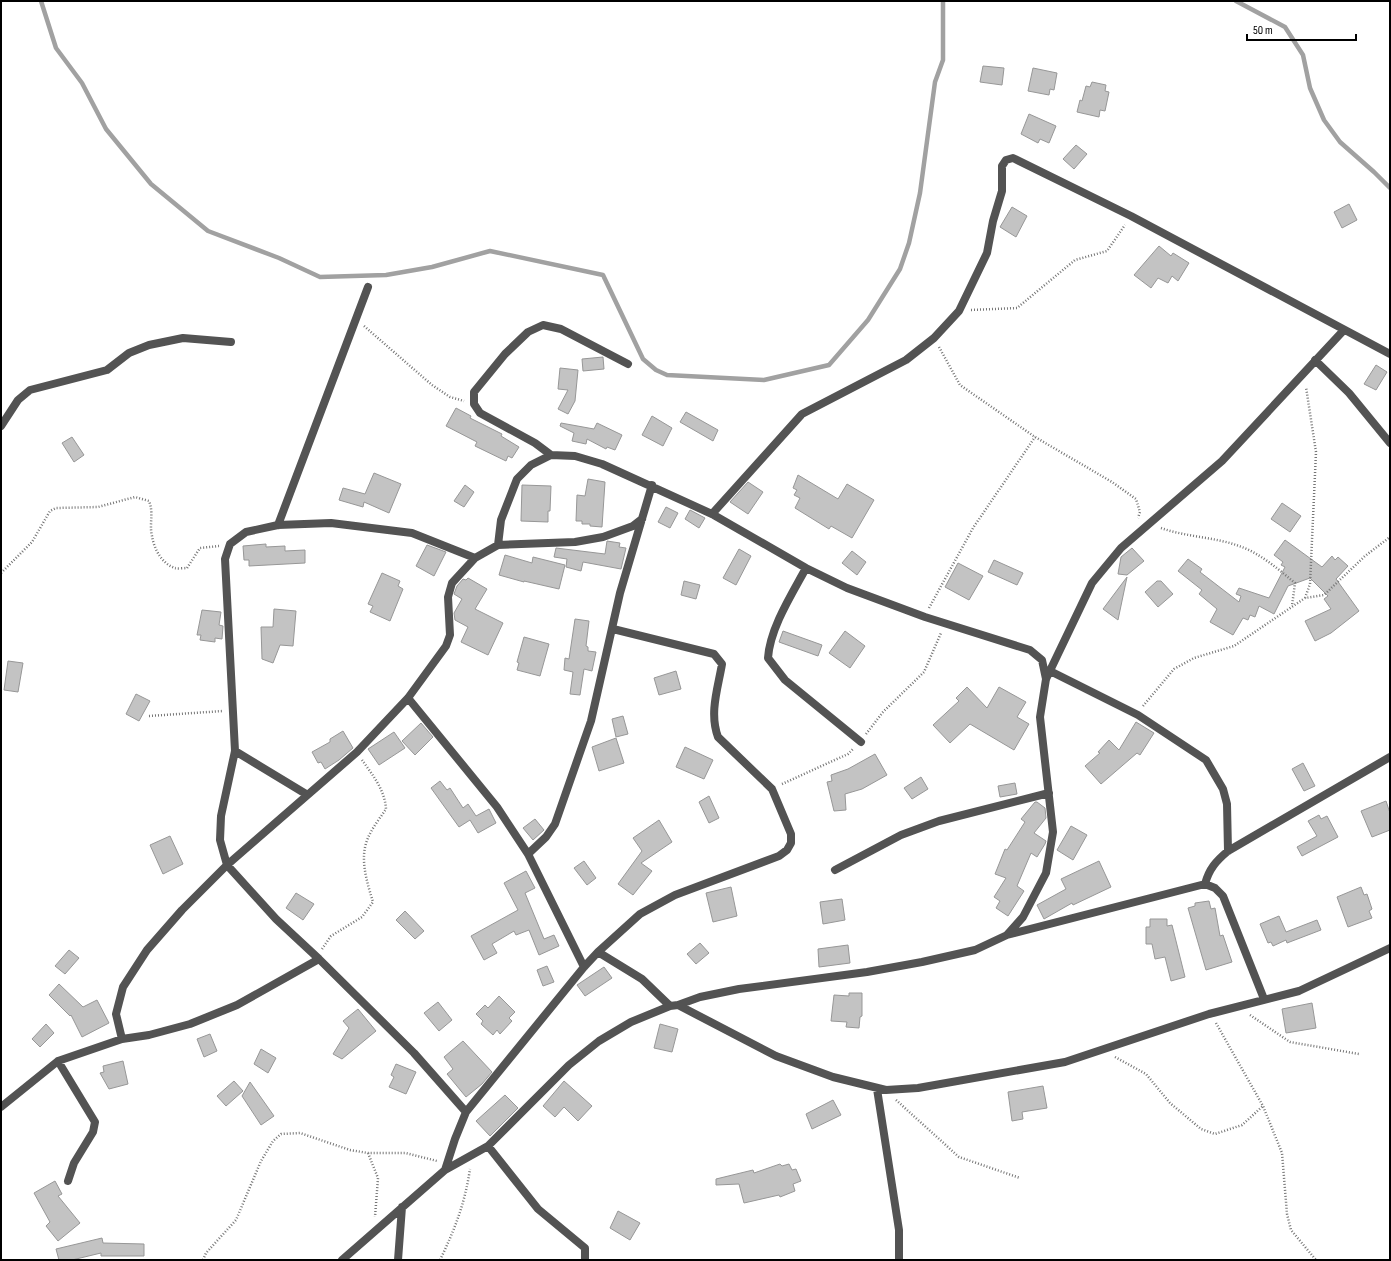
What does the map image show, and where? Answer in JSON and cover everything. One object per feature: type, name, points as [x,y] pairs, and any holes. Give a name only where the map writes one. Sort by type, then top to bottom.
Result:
[{"type":"street","points":[[712,514],[802,414],[906,360],[934,338],[959,311],[987,253],[992,221],[1002,191],[1002,166],[1006,160],[1013,158],[1130,216],[1343,331],[1390,354]]},
{"type":"street","points":[[278,525],[368,287]]},
{"type":"street","points":[[551,455],[535,443],[480,413],[474,404],[474,392],[505,354],[528,332],[543,325],[561,329],[628,364]]},
{"type":"street","points":[[1006,935],[1023,917],[1046,873],[1053,832],[1040,716],[1046,679],[1092,583],[1121,548],[1222,461],[1343,331]]},
{"type":"street","points":[[1,426],[18,400],[30,390],[107,370],[129,353],[149,345],[183,338],[231,342]]},
{"type":"street","points":[[1315,360],[1348,393],[1390,443]]},
{"type":"street","points":[[498,545],[501,520],[517,479],[532,464],[551,455],[575,456],[602,464],[652,485],[712,514],[806,568],[847,588],[925,617],[1030,650],[1042,660],[1046,679]]},
{"type":"street","points":[[528,854],[546,837],[555,824],[591,720],[613,630],[620,593],[652,485]]},
{"type":"street","points":[[122,1039],[116,1014],[123,987],[147,950],[182,910],[227,865],[306,794],[357,752],[408,698],[446,646],[450,635],[448,597],[452,583],[475,558],[498,545],[574,542],[603,537],[633,526],[642,519]]},
{"type":"street","points":[[466,1112],[414,1053],[319,959],[276,919],[227,865],[220,840],[221,816],[235,752],[225,559],[230,544],[246,532],[278,525],[331,523],[412,533],[475,558]]},
{"type":"street","points":[[806,568],[788,602],[769,647],[768,658],[785,680],[861,742]]},
{"type":"street","points":[[446,1166],[466,1112],[584,967],[598,952],[640,914],[675,895],[779,856],[787,850],[791,843],[791,834],[772,788],[718,737],[714,725],[714,711],[722,664],[714,654],[613,630]]},
{"type":"street","points":[[1050,671],[1138,715],[1206,760],[1223,789],[1227,804],[1228,851]]},
{"type":"street","points":[[408,698],[497,807],[528,854],[584,967]]},
{"type":"street","points":[[235,752],[306,794]]},
{"type":"street","points":[[1204,884],[1214,863],[1228,851],[1390,757]]},
{"type":"street","points":[[835,870],[901,835],[939,820],[1049,793]]},
{"type":"street","points":[[342,1260],[446,1166],[472,1155],[488,1146],[569,1065],[593,1046],[631,1022],[670,1006],[678,1005],[700,997],[739,989],[867,972],[922,962],[975,950],[1006,935],[1204,884],[1215,888],[1223,896],[1264,999]]},
{"type":"street","points":[[678,1005],[776,1056],[833,1077],[877,1089],[886,1090],[918,1088],[1066,1062],[1209,1014],[1299,991],[1390,948]]},
{"type":"street","points":[[598,952],[642,979],[670,1006]]},
{"type":"street","points":[[1,1106],[58,1061],[122,1039],[149,1035],[204,1018],[237,1005],[319,959]]},
{"type":"street","points":[[58,1061],[95,1122],[93,1132],[74,1163],[68,1181]]},
{"type":"street","points":[[877,1089],[899,1230],[899,1260]]},
{"type":"street","points":[[488,1146],[538,1209],[585,1248],[585,1260]]},
{"type":"street","points":[[398,1260],[402,1207]]},
{"type":"path","points":[[959,311],[1017,308],[1075,260],[1107,251],[1118,237],[1130,216]]},
{"type":"path","points":[[356,321],[369,329],[432,385],[450,397],[474,404]]},
{"type":"path","points":[[934,338],[960,385],[1035,437],[1112,482],[1136,499],[1140,512],[1135,536]]},
{"type":"path","points":[[1304,374],[1316,452],[1310,584],[1305,598]]},
{"type":"path","points":[[925,617],[973,528],[1035,437]]},
{"type":"path","points":[[1,573],[32,542],[50,511],[56,508],[98,507],[135,497],[149,501],[152,508],[151,535],[156,550],[161,559],[175,568],[187,568],[200,548],[230,544]]},
{"type":"path","points":[[1149,524],[1176,533],[1239,546],[1273,564],[1295,583],[1292,606]]},
{"type":"path","points":[[1138,715],[1146,701],[1174,668],[1194,658],[1234,646],[1305,598],[1324,595],[1365,556],[1390,537]]},
{"type":"path","points":[[772,788],[848,754],[861,742],[883,712],[924,672],[945,623]]},
{"type":"path","points":[[149,716],[233,710]]},
{"type":"path","points":[[319,959],[323,946],[331,936],[362,917],[373,902],[365,876],[364,854],[368,838],[386,809],[386,804],[378,783],[357,752]]},
{"type":"path","points":[[1238,1006],[1256,1020],[1290,1042],[1359,1054]]},
{"type":"path","points":[[1209,1014],[1221,1028],[1263,1106],[1282,1153],[1287,1214],[1291,1230],[1316,1260]]},
{"type":"path","points":[[1103,1050],[1146,1074],[1170,1104],[1201,1129],[1215,1134],[1242,1124],[1263,1106]]},
{"type":"path","points":[[886,1090],[959,1157],[1020,1178]]},
{"type":"path","points":[[203,1260],[206,1253],[236,1220],[261,1161],[273,1141],[281,1134],[300,1133],[350,1150],[368,1153],[406,1153],[446,1166]]},
{"type":"path","points":[[368,1153],[378,1178],[374,1232]]},
{"type":"path","points":[[440,1260],[457,1225],[467,1190],[472,1155]]},
{"type":"building","points":[[983,66],[1004,68],[1002,85],[980,82]]},
{"type":"building","points":[[1033,68],[1057,73],[1054,90],[1050,89],[1049,95],[1028,91]]},
{"type":"building","points":[[1092,82],[1106,85],[1105,91],[1109,92],[1105,111],[1100,110],[1099,117],[1077,112],[1086,86],[1090,87]]},
{"type":"building","points":[[1029,114],[1056,126],[1049,143],[1040,139],[1038,143],[1021,134]]},
{"type":"building","points":[[1076,145],[1087,154],[1074,169],[1063,159]]},
{"type":"building","points":[[1349,204],[1357,220],[1342,228],[1334,212]]},
{"type":"building","points":[[1012,207],[1027,216],[1016,237],[1000,227]]},
{"type":"building","points":[[1159,246],[1171,256],[1173,253],[1189,263],[1178,281],[1172,276],[1168,283],[1158,278],[1151,288],[1134,275]]},
{"type":"building","points":[[603,357],[604,369],[583,371],[582,359]]},
{"type":"building","points":[[1376,365],[1387,372],[1376,390],[1364,384]]},
{"type":"building","points":[[560,368],[578,370],[575,401],[568,414],[558,409],[568,390],[558,389]]},
{"type":"building","points":[[456,408],[471,416],[470,418],[502,434],[501,436],[519,447],[512,458],[508,456],[506,461],[475,446],[477,442],[446,426]]},
{"type":"building","points":[[686,412],[718,430],[713,441],[680,422]]},
{"type":"building","points":[[652,416],[672,428],[663,446],[642,435]]},
{"type":"building","points":[[561,423],[594,429],[597,423],[622,435],[615,450],[607,447],[606,449],[587,439],[586,444],[572,441],[574,433],[560,426]]},
{"type":"building","points":[[72,437],[84,455],[74,462],[62,443]]},
{"type":"building","points":[[374,473],[401,484],[389,513],[364,502],[363,507],[339,500],[343,488],[365,494]]},
{"type":"building","points":[[798,475],[838,499],[847,484],[874,500],[852,538],[831,526],[829,529],[795,508],[800,498],[794,495],[797,490],[793,488]]},
{"type":"building","points":[[588,479],[605,482],[602,527],[590,526],[590,524],[582,524],[582,521],[576,521],[577,495],[585,496]]},
{"type":"building","points":[[748,482],[763,492],[748,514],[730,502]]},
{"type":"building","points":[[465,485],[474,492],[464,507],[454,501]]},
{"type":"building","points":[[522,485],[551,486],[548,522],[521,521]]},
{"type":"building","points":[[1282,503],[1301,516],[1290,532],[1271,519]]},
{"type":"building","points":[[666,507],[678,513],[670,528],[658,522]]},
{"type":"building","points":[[690,510],[705,518],[699,528],[685,519]]},
{"type":"building","points":[[1285,540],[1322,567],[1332,556],[1335,560],[1338,557],[1348,566],[1336,579],[1359,611],[1331,633],[1315,641],[1305,621],[1331,609],[1324,599],[1328,596],[1310,578],[1288,586],[1274,614],[1259,606],[1255,617],[1250,615],[1248,620],[1243,618],[1233,635],[1210,622],[1217,609],[1199,594],[1202,590],[1178,571],[1188,559],[1202,569],[1200,572],[1239,602],[1241,596],[1236,594],[1239,588],[1269,598],[1285,567],[1281,565],[1283,562],[1274,555]]},
{"type":"building","points":[[607,541],[620,543],[619,547],[626,548],[621,569],[583,562],[581,571],[566,567],[567,559],[554,557],[556,548],[605,554]]},
{"type":"building","points":[[266,544],[266,547],[285,546],[285,551],[305,550],[305,563],[249,566],[249,560],[244,560],[243,546]]},
{"type":"building","points":[[427,545],[446,552],[434,576],[416,566]]},
{"type":"building","points":[[1132,548],[1144,561],[1127,575],[1118,574],[1121,557]]},
{"type":"building","points":[[739,549],[751,556],[736,585],[723,578]]},
{"type":"building","points":[[852,551],[866,562],[857,575],[842,563]]},
{"type":"building","points":[[505,555],[532,563],[533,557],[565,565],[559,589],[499,575]]},
{"type":"building","points":[[994,560],[1023,573],[1017,585],[988,572]]},
{"type":"building","points":[[958,563],[983,576],[969,600],[945,587]]},
{"type":"building","points":[[382,573],[400,581],[398,586],[403,589],[390,621],[370,612],[373,606],[368,604]]},
{"type":"building","points":[[1127,577],[1118,620],[1103,609]]},
{"type":"building","points":[[468,578],[487,589],[475,609],[503,623],[488,655],[461,642],[468,627],[455,620],[454,613],[462,599],[454,594],[457,586],[463,579],[466,580]]},
{"type":"building","points":[[684,581],[700,585],[696,599],[681,595]]},
{"type":"building","points":[[1157,581],[1161,581],[1173,594],[1158,607],[1145,592]]},
{"type":"building","points":[[274,609],[296,611],[293,646],[280,645],[273,663],[262,659],[261,627],[273,627]]},
{"type":"building","points":[[202,610],[221,612],[219,625],[223,626],[222,639],[215,638],[215,642],[200,640],[201,635],[197,635]]},
{"type":"building","points":[[575,619],[589,621],[586,646],[588,647],[588,651],[596,652],[592,671],[584,669],[580,695],[570,694],[573,672],[564,670],[565,658],[569,659]]},
{"type":"building","points":[[783,631],[822,645],[818,656],[779,642]]},
{"type":"building","points":[[845,631],[865,646],[850,668],[829,653]]},
{"type":"building","points":[[524,637],[549,644],[540,676],[517,670],[519,663],[517,662]]},
{"type":"building","points":[[8,661],[23,663],[18,692],[4,690]]},
{"type":"building","points":[[676,671],[681,689],[659,695],[654,678]]},
{"type":"building","points":[[967,687],[987,708],[999,687],[1026,702],[1017,717],[1029,724],[1014,750],[970,724],[950,743],[933,725],[959,701],[956,698]]},
{"type":"building","points":[[136,694],[150,701],[139,721],[126,714]]},
{"type":"building","points":[[623,716],[628,734],[616,737],[612,719]]},
{"type":"building","points":[[1136,722],[1154,733],[1140,755],[1137,753],[1101,784],[1085,766],[1100,753],[1098,752],[1109,740],[1119,750]]},
{"type":"building","points":[[421,723],[433,737],[415,755],[402,741]]},
{"type":"building","points":[[343,731],[353,748],[325,769],[321,762],[318,763],[312,752],[330,742],[330,739]]},
{"type":"building","points":[[394,732],[405,748],[379,765],[368,749]]},
{"type":"building","points":[[616,738],[624,763],[599,771],[592,747]]},
{"type":"building","points":[[685,747],[713,760],[704,779],[676,767]]},
{"type":"building","points":[[875,754],[887,775],[862,789],[845,794],[846,810],[834,811],[827,782],[832,781],[831,775],[848,769]]},
{"type":"building","points":[[1303,763],[1315,786],[1304,791],[1292,769]]},
{"type":"building","points":[[921,777],[928,789],[912,799],[904,788]]},
{"type":"building","points":[[440,781],[447,790],[450,788],[463,808],[468,804],[476,816],[489,809],[496,823],[478,833],[470,820],[459,827],[431,788]]},
{"type":"building","points":[[1015,783],[1017,794],[1000,797],[998,786]]},
{"type":"building","points":[[709,796],[719,818],[709,823],[699,802]]},
{"type":"building","points":[[1386,801],[1390,813],[1390,830],[1372,837],[1361,811]]},
{"type":"building","points":[[1035,802],[1045,808],[1046,818],[1034,833],[1046,841],[1037,857],[1031,853],[1017,886],[1024,891],[1008,916],[996,908],[1000,901],[994,897],[1006,878],[995,874],[1005,849],[1007,850],[1025,822],[1021,819]]},
{"type":"building","points":[[1319,815],[1321,819],[1327,816],[1338,837],[1302,856],[1297,847],[1317,836],[1308,821]]},
{"type":"building","points":[[535,819],[544,830],[533,840],[523,828]]},
{"type":"building","points":[[659,820],[672,842],[641,863],[652,871],[633,895],[618,884],[642,851],[633,838]]},
{"type":"building","points":[[1071,826],[1087,835],[1073,860],[1057,850]]},
{"type":"building","points":[[170,836],[183,864],[163,874],[150,845]]},
{"type":"building","points":[[584,861],[596,878],[587,885],[574,868]]},
{"type":"building","points":[[1099,861],[1111,887],[1073,905],[1072,903],[1044,919],[1037,905],[1066,889],[1061,879]]},
{"type":"building","points":[[526,871],[535,888],[525,893],[544,939],[554,935],[559,946],[539,955],[529,930],[516,935],[514,931],[492,944],[497,953],[484,960],[471,936],[518,910],[504,883]]},
{"type":"building","points":[[731,887],[737,916],[713,922],[706,893]]},
{"type":"building","points":[[1361,887],[1364,895],[1367,894],[1372,909],[1369,911],[1372,918],[1348,927],[1337,897]]},
{"type":"building","points":[[296,893],[314,904],[303,920],[286,908]]},
{"type":"building","points":[[842,899],[845,920],[823,924],[820,902]]},
{"type":"building","points":[[1209,901],[1211,909],[1215,908],[1220,936],[1223,935],[1232,962],[1206,970],[1188,908],[1195,906],[1195,903]]},
{"type":"building","points":[[405,911],[424,931],[415,939],[396,920]]},
{"type":"building","points":[[1279,916],[1286,932],[1317,920],[1321,930],[1287,943],[1286,940],[1273,946],[1271,942],[1268,943],[1260,924]]},
{"type":"building","points":[[1150,919],[1167,919],[1167,926],[1172,925],[1185,977],[1171,981],[1165,957],[1155,959],[1152,944],[1146,944],[1146,927],[1150,927]]},
{"type":"building","points":[[700,943],[709,953],[696,964],[687,954]]},
{"type":"building","points":[[848,945],[850,963],[819,967],[818,949]]},
{"type":"building","points":[[69,950],[79,958],[65,974],[55,966]]},
{"type":"building","points":[[547,966],[554,982],[543,986],[537,970]]},
{"type":"building","points":[[604,967],[612,978],[585,996],[577,985]]},
{"type":"building","points":[[59,984],[83,1007],[97,1000],[109,1023],[82,1037],[71,1015],[70,1016],[49,995]]},
{"type":"building","points":[[849,993],[862,993],[862,1016],[860,1017],[859,1028],[846,1027],[847,1022],[831,1021],[834,995],[849,996]]},
{"type":"building","points":[[499,996],[515,1012],[509,1018],[512,1021],[500,1034],[497,1030],[493,1035],[481,1024],[483,1021],[476,1014],[485,1005],[488,1008]]},
{"type":"building","points":[[438,1002],[452,1020],[439,1031],[424,1013]]},
{"type":"building","points":[[1312,1003],[1316,1028],[1286,1033],[1282,1009]]},
{"type":"building","points":[[358,1009],[376,1031],[342,1059],[333,1054],[349,1028],[343,1021]]},
{"type":"building","points":[[46,1024],[54,1033],[40,1047],[32,1039]]},
{"type":"building","points":[[660,1024],[678,1029],[672,1052],[654,1048]]},
{"type":"building","points":[[210,1034],[217,1051],[204,1057],[197,1039]]},
{"type":"building","points":[[463,1041],[492,1072],[482,1084],[466,1097],[447,1074],[453,1069],[444,1057]]},
{"type":"building","points":[[261,1049],[276,1058],[268,1073],[254,1064]]},
{"type":"building","points":[[123,1061],[128,1084],[109,1089],[100,1073],[104,1072],[103,1066]]},
{"type":"building","points":[[396,1064],[416,1072],[406,1094],[389,1087],[394,1077],[391,1075]]},
{"type":"building","points":[[234,1081],[243,1091],[226,1106],[217,1096]]},
{"type":"building","points":[[564,1081],[592,1106],[578,1121],[564,1107],[555,1117],[543,1106]]},
{"type":"building","points":[[250,1082],[274,1116],[261,1125],[242,1096]]},
{"type":"building","points":[[1043,1086],[1047,1108],[1022,1112],[1023,1119],[1012,1121],[1008,1092]]},
{"type":"building","points":[[505,1095],[518,1108],[490,1136],[476,1121]]},
{"type":"building","points":[[833,1100],[841,1115],[812,1129],[806,1114]]},
{"type":"building","points":[[780,1164],[782,1166],[789,1164],[792,1170],[796,1169],[801,1181],[793,1184],[795,1191],[780,1197],[779,1195],[744,1203],[739,1184],[716,1185],[716,1179],[753,1170],[754,1173]]},
{"type":"building","points":[[55,1181],[62,1194],[58,1196],[80,1223],[58,1241],[46,1226],[50,1222],[34,1193]]},
{"type":"building","points":[[618,1211],[640,1223],[630,1240],[610,1228]]},
{"type":"building","points":[[102,1238],[103,1243],[144,1244],[144,1256],[101,1256],[101,1253],[72,1260],[59,1260],[56,1249]]},
{"type":"waterway","points":[[41,1],[56,48],[82,83],[106,129],[151,184],[208,231],[279,258],[320,277],[386,275],[432,267],[490,251],[603,275],[643,359],[656,370],[667,375],[764,380],[829,365],[868,320],[900,269],[909,243],[920,193],[935,82],[943,60],[943,1]]},
{"type":"waterway","points":[[1236,1],[1285,27],[1303,55],[1310,88],[1324,120],[1340,142],[1390,188]]}]
